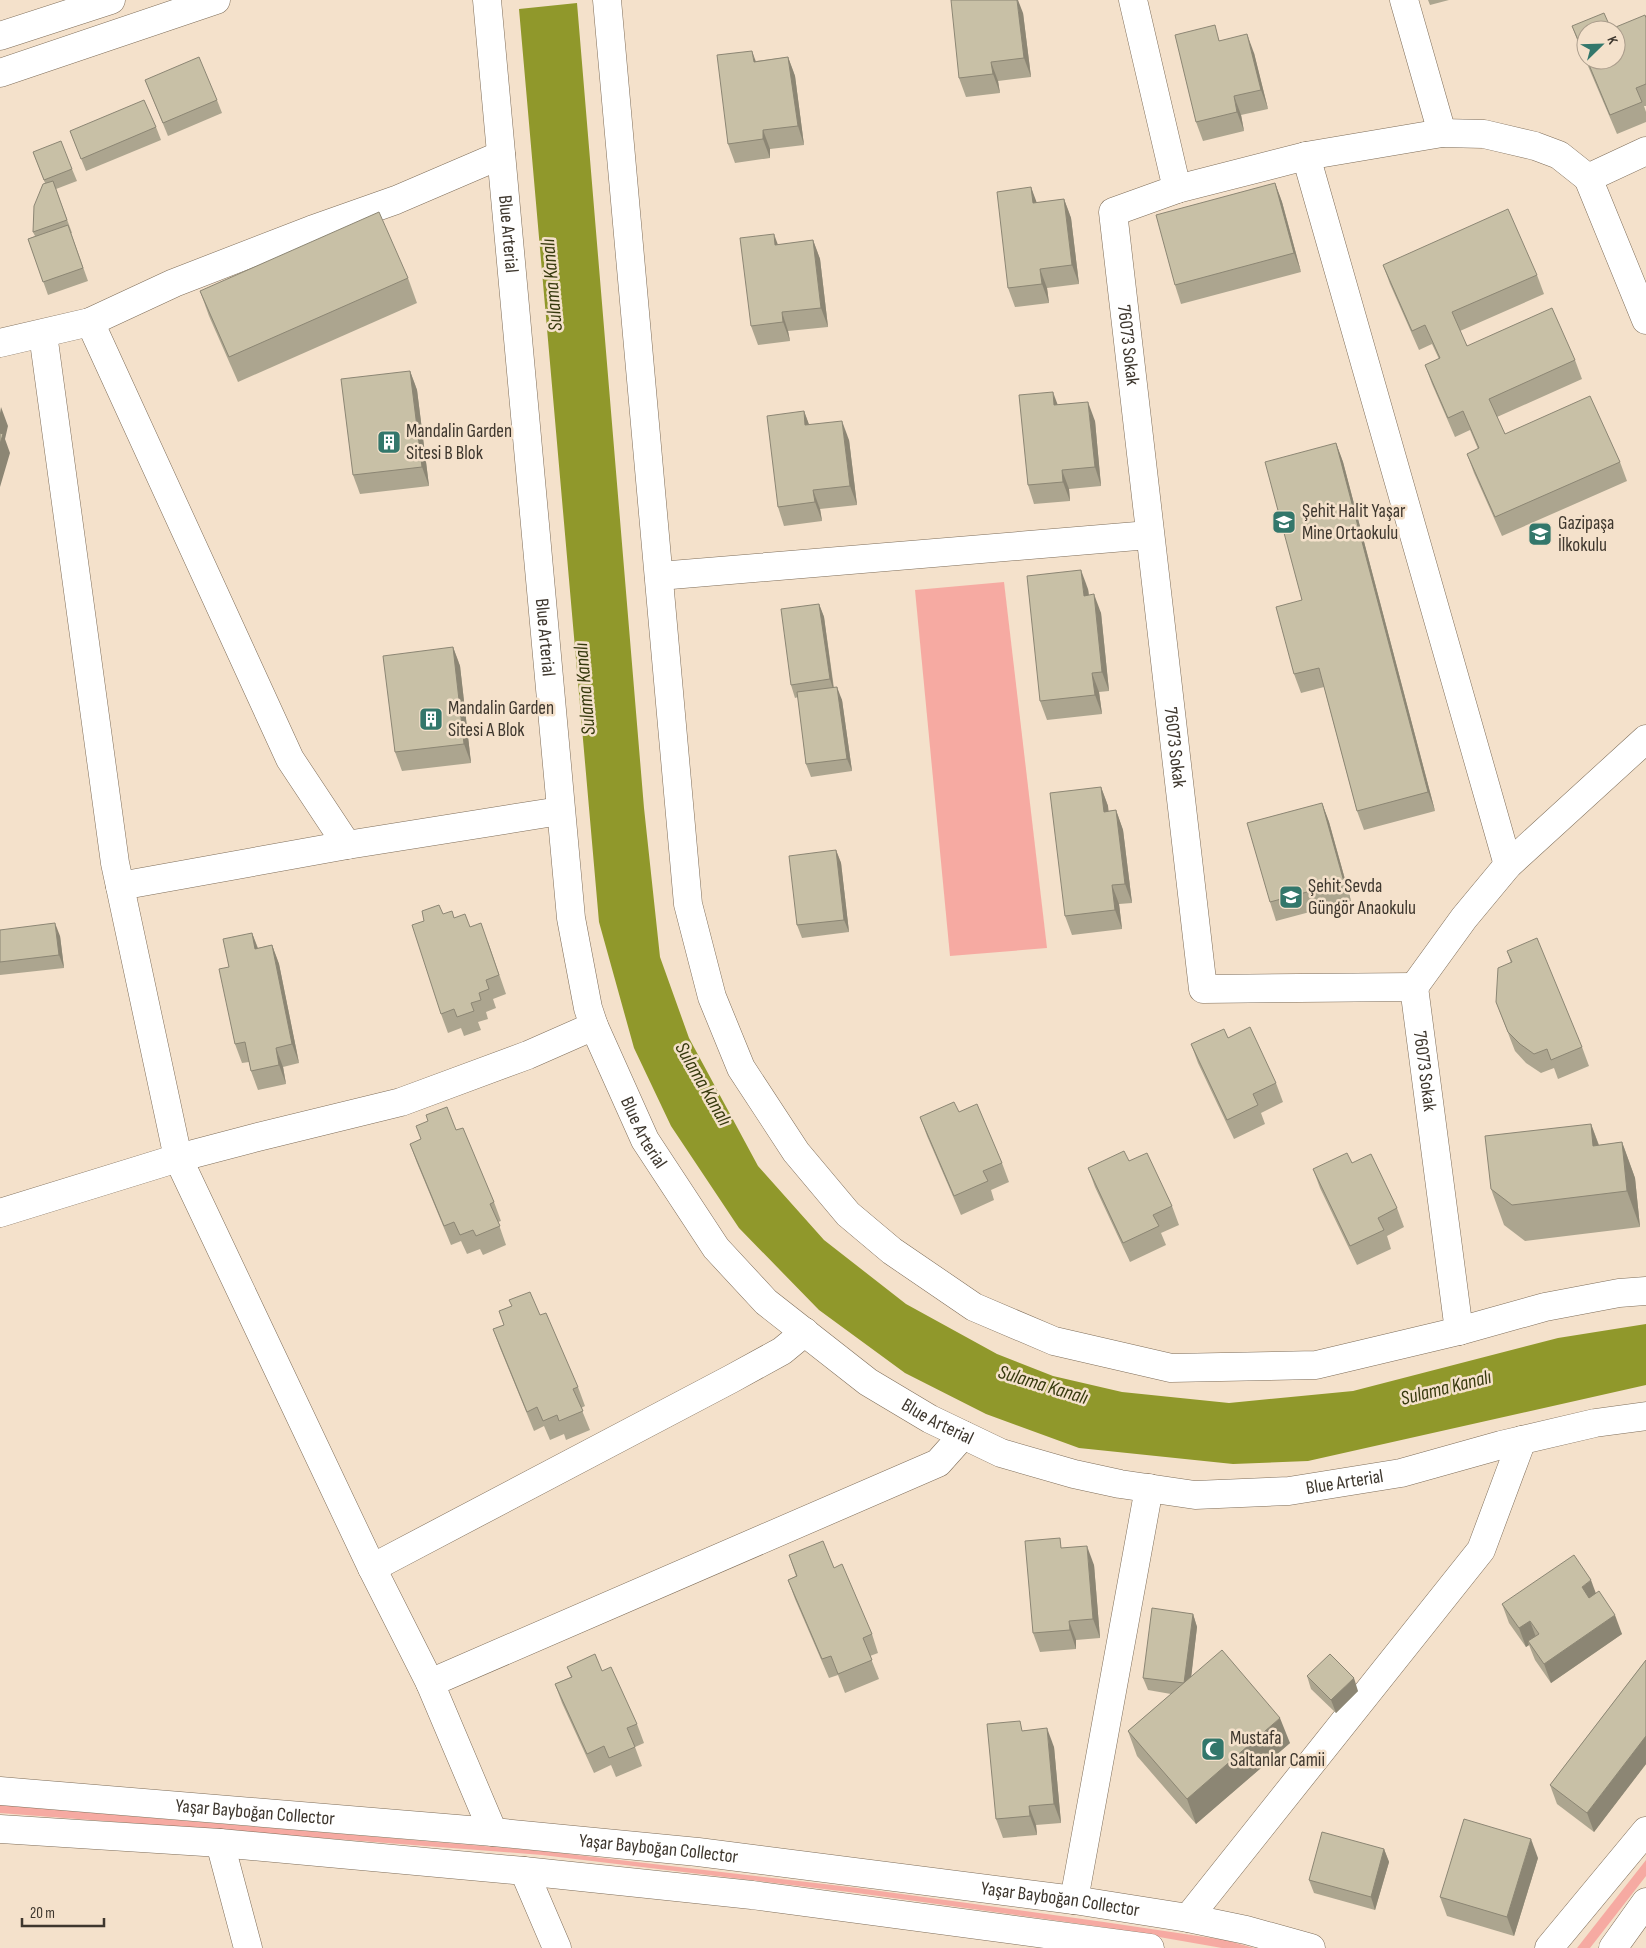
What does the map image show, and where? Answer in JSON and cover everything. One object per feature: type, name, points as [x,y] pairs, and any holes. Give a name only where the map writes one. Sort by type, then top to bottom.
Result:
[{"type":"street","points":[[0,36],[111,0]]},
{"type":"street","points":[[0,73],[216,0]]},
{"type":"street","name":"Blue Arterial","points":[[487,0],[571,918],[588,1008],[594,1026],[645,1140],[716,1248],[766,1302],[868,1382],[930,1419],[1001,1453],[1074,1474],[1149,1488],[1195,1495],[1289,1491],[1401,1473],[1522,1440],[1594,1423],[1646,1416]]},
{"type":"street","points":[[607,0],[688,904],[712,997],[741,1068],[796,1152],[848,1214],[892,1252],[974,1307],[1054,1341],[1171,1368],[1316,1365],[1545,1307],[1619,1293],[1646,1291]]},
{"type":"street","points":[[1133,0],[1177,189],[1306,156],[1442,133],[1484,134],[1535,146],[1559,155],[1588,178],[1637,272],[1646,320]]},
{"type":"street","points":[[1404,0],[1442,133]]},
{"type":"street","points":[[1588,178],[1646,151]]},
{"type":"street","points":[[0,343],[90,322],[174,283],[311,230],[396,200],[501,156]]},
{"type":"street","points":[[1306,156],[1508,864]]},
{"type":"street","name":"76073 Sokak","points":[[1177,189],[1113,212],[1203,989],[1414,987],[1459,1330]]},
{"type":"street","points":[[90,322],[290,759],[347,845]]},
{"type":"street","points":[[43,334],[114,853],[178,1158],[372,1568],[430,1682],[493,1832]]},
{"type":"street","points":[[659,576],[1149,535]]},
{"type":"street","points":[[1414,987],[1464,918],[1508,864],[1646,739]]},
{"type":"street","points":[[120,886],[347,845],[560,811]]},
{"type":"street","points":[[0,1213],[178,1158],[401,1102],[528,1054],[594,1026]]},
{"type":"street","points":[[372,1568],[731,1379],[782,1351],[805,1332]]},
{"type":"street","points":[[430,1682],[938,1463],[963,1435]]},
{"type":"street","points":[[1188,1918],[1481,1550],[1522,1440]]},
{"type":"street","points":[[1074,1900],[1149,1488]]},
{"type":"street","name":"Yaşar Bayboğan Collector","points":[[0,1791],[493,1832],[698,1852],[1074,1900],[1188,1918],[1246,1930],[1312,1948]]},
{"type":"street","name":"Yaşar Bayboğan Collector","points":[[0,1829],[220,1843],[524,1871],[752,1895],[1150,1948]]},
{"type":"street","points":[[1549,1948],[1646,1831]]},
{"type":"street","points":[[220,1843],[248,1948]]},
{"type":"street","points":[[524,1871],[557,1948]]},
{"type":"street","points":[[1613,1948],[1646,1902]]},
{"type":"shaded area","points":[[1004,582],[1047,948],[950,956],[915,590]]},
{"type":"shaded area","points":[[0,1805],[543,1851],[858,1888],[1225,1940],[1254,1948],[1222,1948],[1102,1927],[857,1893],[542,1855],[0,1813]]},
{"type":"shaded area","points":[[1646,1860],[1646,1876],[1590,1948],[1577,1948]]},
{"type":"water","name":"Sulama Kanalı","points":[[577,3],[644,808],[660,957],[689,1038],[758,1166],[824,1240],[906,1304],[997,1354],[1053,1376],[1122,1392],[1229,1403],[1353,1391],[1558,1338],[1646,1324],[1646,1385],[1308,1461],[1233,1464],[1079,1448],[986,1414],[905,1373],[819,1310],[739,1228],[671,1126],[634,1048],[599,922],[519,9]]},
{"type":"building","points":[[951,0],[1017,0],[1024,58],[991,62],[993,74],[959,78]]},
{"type":"building","points":[[1604,13],[1607,20],[1587,20]]},
{"type":"building","points":[[1645,15],[1646,84],[1636,88],[1642,102],[1610,115],[1591,70],[1626,70],[1626,23]]},
{"type":"building","points":[[1576,24],[1576,35],[1572,26]]},
{"type":"building","points":[[1215,25],[1219,41],[1247,34],[1261,90],[1234,96],[1237,112],[1196,122],[1175,35]]},
{"type":"building","points":[[752,51],[754,62],[788,57],[798,126],[763,130],[763,139],[728,144],[717,55]]},
{"type":"building","points":[[199,57],[217,100],[163,123],[145,80]]},
{"type":"building","points":[[144,100],[156,127],[81,159],[70,131]]},
{"type":"building","points":[[61,141],[72,169],[44,180],[33,152]]},
{"type":"building","points":[[53,181],[67,220],[33,232],[34,206],[43,184]]},
{"type":"building","points":[[1275,183],[1294,253],[1175,285],[1156,215]]},
{"type":"building","points":[[1031,187],[1033,203],[1064,199],[1072,265],[1040,269],[1042,284],[1008,288],[997,192]]},
{"type":"building","points":[[1508,209],[1537,275],[1452,312],[1467,346],[1552,308],[1575,360],[1489,399],[1505,434],[1590,396],[1620,462],[1495,517],[1467,454],[1479,448],[1463,411],[1448,418],[1425,365],[1440,358],[1425,325],[1412,331],[1383,265]]},
{"type":"building","points":[[379,212],[408,278],[229,357],[200,291]]},
{"type":"building","points":[[68,225],[83,268],[43,282],[28,239]]},
{"type":"building","points":[[774,234],[775,245],[813,240],[821,308],[782,312],[783,322],[751,326],[740,238]]},
{"type":"building","name":"Mandalin Garden Sitesi B Blok","points":[[410,371],[422,467],[353,475],[341,379]]},
{"type":"building","points":[[1053,392],[1054,405],[1088,402],[1095,467],[1062,470],[1063,482],[1028,485],[1019,395]]},
{"type":"building","points":[[804,411],[805,425],[842,421],[850,486],[813,490],[815,502],[778,507],[767,416]]},
{"type":"building","points":[[0,433],[3,434],[0,444]]},
{"type":"building","points":[[1336,443],[1428,792],[1357,811],[1319,668],[1294,674],[1276,607],[1302,600],[1265,462]]},
{"type":"building","points":[[1081,570],[1084,596],[1094,594],[1102,672],[1092,673],[1095,695],[1040,701],[1027,576]]},
{"type":"building","points":[[819,604],[830,679],[791,685],[781,609]]},
{"type":"building","name":"Mandalin Garden Sitesi A Blok","points":[[453,647],[464,744],[395,752],[383,656]]},
{"type":"building","points":[[837,687],[847,759],[806,764],[797,692]]},
{"type":"building","points":[[1101,787],[1104,812],[1116,810],[1125,884],[1112,885],[1115,910],[1065,916],[1050,793]]},
{"type":"building","points":[[1322,803],[1344,882],[1270,902],[1247,823]]},
{"type":"building","points":[[836,850],[844,920],[797,925],[789,856]]},
{"type":"building","points":[[439,905],[443,914],[452,911],[454,918],[465,914],[470,927],[481,923],[499,975],[486,980],[489,989],[479,993],[481,1000],[471,1003],[474,1011],[457,1017],[454,1009],[441,1014],[412,925],[424,921],[422,911]]},
{"type":"building","points":[[55,923],[59,955],[0,962],[0,930]]},
{"type":"building","points":[[252,933],[255,949],[272,945],[292,1044],[276,1048],[279,1065],[251,1071],[245,1042],[235,1044],[219,969],[229,967],[223,939]]},
{"type":"building","points":[[1537,938],[1582,1047],[1551,1060],[1547,1049],[1534,1054],[1508,1032],[1496,1002],[1498,968],[1512,962],[1507,951]]},
{"type":"building","points":[[1250,1027],[1276,1083],[1253,1094],[1258,1105],[1227,1120],[1191,1044],[1224,1029],[1228,1038]]},
{"type":"building","points":[[954,1102],[959,1112],[977,1104],[1002,1163],[983,1171],[988,1181],[954,1196],[920,1117]]},
{"type":"building","points":[[447,1107],[456,1130],[463,1128],[494,1202],[490,1204],[500,1226],[476,1236],[473,1230],[460,1235],[454,1222],[444,1226],[410,1144],[421,1139],[416,1126],[428,1121],[426,1115]]},
{"type":"building","points":[[1591,1124],[1593,1146],[1622,1142],[1627,1191],[1512,1205],[1491,1189],[1485,1136]]},
{"type":"building","points":[[1124,1151],[1129,1161],[1147,1153],[1172,1206],[1153,1215],[1159,1226],[1123,1243],[1088,1168]]},
{"type":"building","points":[[1347,1153],[1352,1163],[1371,1154],[1397,1208],[1378,1218],[1384,1230],[1350,1246],[1313,1169]]},
{"type":"building","points":[[530,1292],[540,1315],[546,1313],[578,1387],[573,1389],[583,1411],[559,1421],[557,1415],[543,1421],[537,1407],[527,1412],[493,1329],[504,1325],[499,1311],[512,1306],[509,1300]]},
{"type":"building","points":[[1060,1538],[1061,1548],[1087,1546],[1093,1619],[1069,1621],[1070,1630],[1033,1633],[1025,1541]]},
{"type":"building","points":[[823,1541],[834,1568],[842,1564],[872,1634],[863,1638],[872,1660],[838,1674],[831,1656],[822,1659],[788,1580],[797,1576],[789,1555]]},
{"type":"building","points":[[1574,1555],[1591,1580],[1582,1587],[1589,1598],[1599,1591],[1615,1615],[1544,1664],[1528,1641],[1539,1634],[1530,1621],[1519,1628],[1502,1604]]},
{"type":"building","points":[[1152,1608],[1193,1614],[1184,1683],[1143,1678]]},
{"type":"building","name":"Mustafa Saltanlar Camii","points":[[1222,1650],[1280,1718],[1187,1799],[1128,1731]]},
{"type":"building","points":[[595,1654],[602,1671],[611,1667],[637,1724],[627,1728],[635,1747],[609,1758],[604,1746],[587,1754],[555,1684],[572,1677],[567,1667]]},
{"type":"building","points":[[1330,1654],[1354,1678],[1331,1700],[1307,1676]]},
{"type":"building","points":[[1646,1660],[1646,1736],[1587,1813],[1550,1785]]},
{"type":"building","points":[[1020,1721],[1022,1731],[1047,1728],[1054,1804],[1029,1806],[1030,1816],[996,1819],[987,1724]]},
{"type":"building","points":[[1464,1819],[1531,1839],[1507,1917],[1440,1897]]},
{"type":"building","points":[[1322,1832],[1384,1849],[1371,1897],[1309,1880]]},
{"type":"place","name":"Mandalin Garden Sitesi B Blok","points":[[389,442]]},
{"type":"place","name":"Şehit Halit Yaşar Mine Ortaokulu","points":[[1284,522]]},
{"type":"place","name":"Gazipaşa İlkokulu","points":[[1540,534]]},
{"type":"place","name":"Mandalin Garden Sitesi A Blok","points":[[431,719]]},
{"type":"place","name":"Şehit Sevda Güngör Anaokulu","points":[[1291,897]]},
{"type":"place","name":"Mustafa Saltanlar Camii","points":[[1213,1749]]}]
